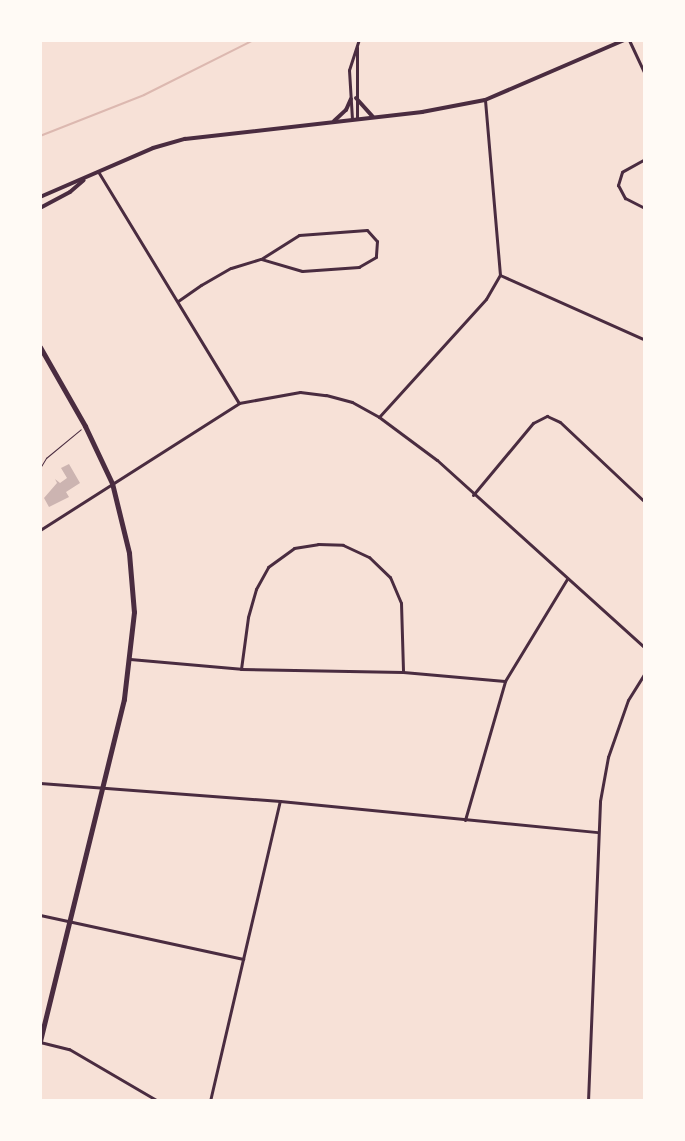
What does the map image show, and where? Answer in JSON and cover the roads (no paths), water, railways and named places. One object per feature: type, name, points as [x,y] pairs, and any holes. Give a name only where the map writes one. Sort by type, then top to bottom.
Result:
[{"type":"highway","points":[[40,347],[85,426],[112,483],[124,528],[133,584],[130,659],[72,919],[40,1042]]},
{"type":"main road","points":[[40,197],[153,148],[185,139],[439,110],[485,100],[626,40]]},
{"type":"main road","points":[[332,122],[354,98],[374,118]]},
{"type":"main road","points":[[40,208],[77,188],[84,180]]},
{"type":"street","points":[[626,40],[645,75]]},
{"type":"street","points":[[355,119],[358,42]]},
{"type":"street","points":[[379,417],[486,299],[500,275],[485,100]]},
{"type":"street","points":[[645,159],[622,172],[618,185],[625,198],[645,208]]},
{"type":"street","points":[[99,173],[239,403]]},
{"type":"street","points":[[178,301],[231,268],[261,259],[299,235],[367,230],[377,241],[376,257],[359,267],[302,271],[261,259]]},
{"type":"street","points":[[500,275],[645,340]]},
{"type":"street","points":[[40,530],[239,403],[300,392],[352,402],[379,417],[437,460],[645,648]]},
{"type":"street","points":[[473,495],[533,423],[547,416],[560,422],[645,502]]},
{"type":"street","points":[[241,669],[248,617],[256,589],[268,567],[294,548],[318,544],[343,545],[369,557],[390,577],[401,603],[403,672]]},
{"type":"street","points":[[465,820],[505,681],[568,578]]},
{"type":"street","points":[[130,659],[241,669],[403,672],[505,681]]},
{"type":"street","points":[[588,1101],[597,832],[608,757],[628,700],[645,673]]},
{"type":"street","points":[[40,783],[280,801],[597,832]]},
{"type":"street","points":[[210,1101],[280,801]]},
{"type":"street","points":[[40,915],[72,919],[243,959]]},
{"type":"street","points":[[40,1042],[69,1049],[158,1101]]},
{"type":"lane","points":[[40,468],[46,458],[85,426]]},
{"type":"waterway","points":[[40,136],[144,95],[254,40]]}]
